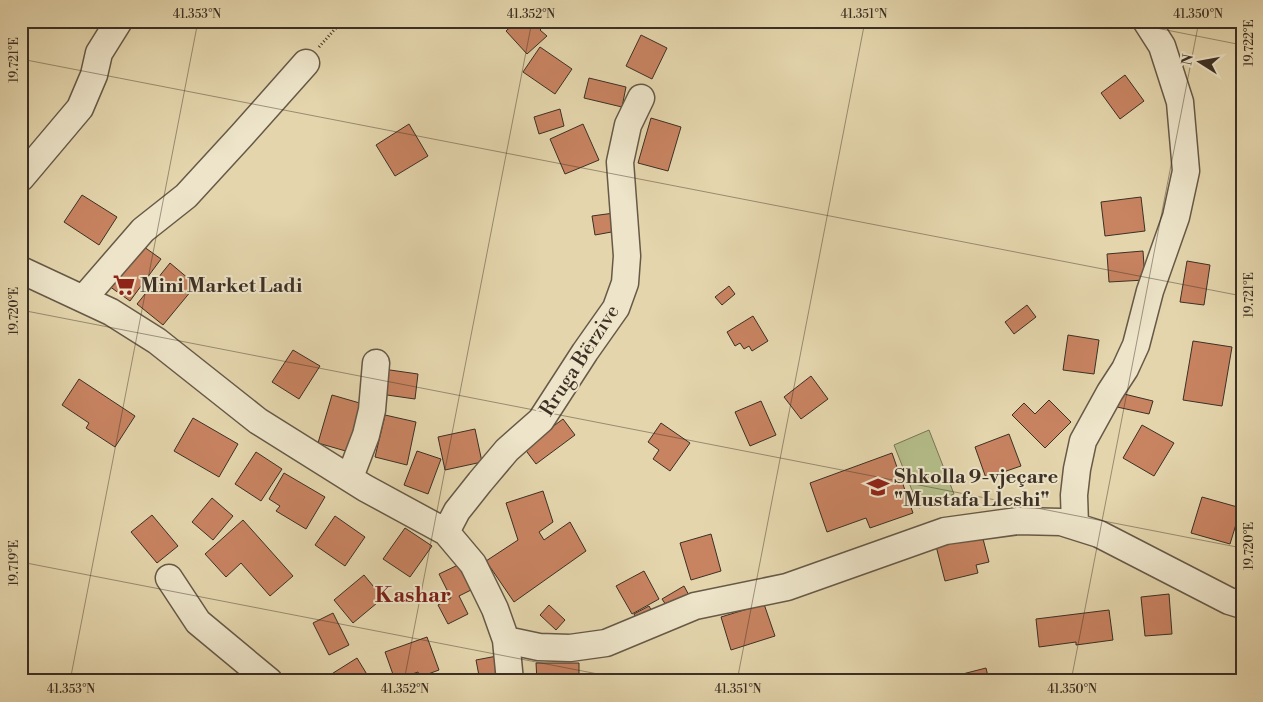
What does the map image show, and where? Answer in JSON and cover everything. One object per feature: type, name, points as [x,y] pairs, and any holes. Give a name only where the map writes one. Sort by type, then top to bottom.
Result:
[{"type":"street","points":[[21,178],[80,108],[94,75],[99,53],[119,21]]},
{"type":"street","points":[[1075,525],[1074,495],[1083,441],[1110,392],[1126,369],[1136,345],[1150,291],[1176,217],[1186,171],[1180,102],[1162,46],[1146,21]]},
{"type":"street","points":[[84,298],[143,230],[186,196],[306,63]]},
{"type":"street","name":"Rruga Bërzive","points":[[446,532],[457,511],[507,450],[541,420],[616,308],[625,283],[627,256],[620,162],[628,125],[641,98]]},
{"type":"street","points":[[21,270],[111,312],[157,342],[258,421],[365,488],[446,532],[473,564],[495,608],[506,640],[510,681]]},
{"type":"street","points":[[350,477],[366,435],[372,410],[376,363]]},
{"type":"street","points":[[506,640],[539,647],[570,648],[606,643],[695,606],[787,587],[945,531],[1018,521],[1061,522],[1075,525],[1099,534],[1229,601],[1242,604]]},
{"type":"street","points":[[169,578],[198,622],[269,681]]},
{"type":"path","points":[[306,63],[342,21]]},
{"type":"green space","points":[[929,430],[954,494],[919,508],[894,445]]},
{"type":"building","points":[[517,21],[549,21],[540,30],[547,36],[527,54],[506,31]]},
{"type":"building","points":[[641,35],[667,48],[652,79],[626,66]]},
{"type":"building","points":[[540,47],[572,69],[555,94],[523,72]]},
{"type":"building","points":[[1125,75],[1144,101],[1120,119],[1101,93]]},
{"type":"building","points":[[589,78],[626,87],[622,107],[584,98]]},
{"type":"building","points":[[560,109],[564,126],[539,134],[534,117]]},
{"type":"building","points":[[651,118],[681,127],[668,171],[638,163]]},
{"type":"building","points":[[409,124],[428,156],[395,176],[376,145]]},
{"type":"building","points":[[583,124],[599,160],[565,174],[550,139]]},
{"type":"building","points":[[82,195],[117,217],[99,245],[64,222]]},
{"type":"building","points":[[1141,197],[1145,231],[1105,236],[1101,202]]},
{"type":"building","points":[[614,213],[617,231],[595,235],[592,216]]},
{"type":"building","points":[[140,244],[161,259],[130,301],[109,286]]},
{"type":"building","points":[[1143,251],[1145,280],[1109,282],[1107,254]]},
{"type":"building","points":[[1187,261],[1210,265],[1204,305],[1180,302]]},
{"type":"building","points":[[170,263],[196,285],[163,325],[137,304]]},
{"type":"building","points":[[729,286],[735,294],[722,305],[715,297]]},
{"type":"building","points":[[1027,305],[1036,317],[1014,334],[1005,322]]},
{"type":"building","points":[[753,316],[768,341],[752,351],[749,346],[744,349],[740,343],[735,346],[727,332]]},
{"type":"building","points":[[1068,335],[1099,340],[1094,374],[1063,370]]},
{"type":"building","points":[[1193,341],[1232,347],[1222,406],[1183,400]]},
{"type":"building","points":[[293,350],[320,366],[299,399],[272,382]]},
{"type":"building","points":[[383,369],[418,374],[415,399],[380,394]]},
{"type":"building","points":[[811,376],[828,399],[801,419],[784,397]]},
{"type":"building","points":[[79,379],[135,416],[115,447],[86,428],[89,423],[62,405]]},
{"type":"building","points":[[1120,393],[1153,401],[1149,414],[1117,407]]},
{"type":"building","points":[[332,395],[370,406],[356,454],[318,443]]},
{"type":"building","points":[[1049,400],[1071,422],[1045,448],[1012,415],[1024,403],[1035,414]]},
{"type":"building","points":[[761,401],[776,435],[750,446],[735,412]]},
{"type":"building","points":[[385,415],[416,422],[407,465],[375,457]]},
{"type":"building","points":[[193,418],[238,444],[219,477],[174,451]]},
{"type":"building","points":[[563,419],[575,435],[536,464],[524,448]]},
{"type":"building","points":[[661,423],[690,443],[670,471],[653,459],[659,450],[648,442]]},
{"type":"building","points":[[1142,425],[1174,443],[1154,476],[1123,458]]},
{"type":"building","points":[[475,429],[482,462],[445,470],[438,437]]},
{"type":"building","points":[[1009,434],[1021,466],[986,478],[975,447]]},
{"type":"building","points":[[417,451],[441,459],[428,494],[404,485]]},
{"type":"building","points":[[256,452],[282,469],[261,501],[235,484]]},
{"type":"building","points":[[892,453],[913,513],[870,528],[866,518],[827,532],[810,483]]},
{"type":"building","points":[[284,473],[325,497],[306,529],[276,511],[280,506],[269,499]]},
{"type":"building","points":[[543,491],[553,522],[539,532],[544,540],[570,522],[586,551],[514,602],[486,561],[518,540],[506,503]]},
{"type":"building","points":[[1202,497],[1241,508],[1230,544],[1191,533]]},
{"type":"building","points":[[212,498],[233,516],[213,540],[192,522]]},
{"type":"building","points":[[152,515],[178,546],[157,563],[131,532]]},
{"type":"building","points":[[335,516],[365,537],[345,566],[315,545]]},
{"type":"building","points":[[243,520],[293,576],[270,596],[241,563],[226,577],[205,554]]},
{"type":"building","points":[[405,528],[432,546],[410,577],[383,559]]},
{"type":"building","points":[[711,534],[721,571],[691,580],[680,543]]},
{"type":"building","points":[[982,535],[989,562],[976,565],[978,573],[945,581],[936,546]]},
{"type":"building","points":[[458,565],[471,590],[459,596],[468,614],[448,624],[438,605],[451,598],[439,574]]},
{"type":"building","points":[[644,571],[659,599],[632,614],[616,586]]},
{"type":"building","points":[[364,575],[383,598],[353,623],[334,600]]},
{"type":"building","points":[[684,586],[691,599],[670,611],[662,599]]},
{"type":"building","points":[[1169,594],[1172,634],[1145,636],[1141,597]]},
{"type":"building","points":[[764,604],[775,636],[731,650],[721,617]]},
{"type":"building","points":[[549,605],[565,620],[556,630],[540,615]]},
{"type":"building","points":[[649,606],[654,615],[638,623],[634,614]]},
{"type":"building","points":[[1109,610],[1113,640],[1039,647],[1036,619]]},
{"type":"building","points":[[333,613],[349,645],[329,655],[313,623]]},
{"type":"building","points":[[427,637],[439,670],[420,677],[418,672],[395,680],[385,652]]},
{"type":"building","points":[[497,656],[501,681],[480,681],[476,660]]},
{"type":"building","points":[[357,658],[371,681],[333,681],[330,675]]},
{"type":"building","points":[[536,663],[579,663],[579,681],[537,681]]},
{"type":"building","points":[[986,668],[989,681],[944,681],[943,679]]},
{"type":"place","name":"Mini Market Ladi","points":[[124,285]]},
{"type":"place","name":"Shkolla 9-vjeçare \"Mustafa Lleshi\"","points":[[878,487]]},
{"type":"district","name":"Kashar","points":[[413,594]]}]
